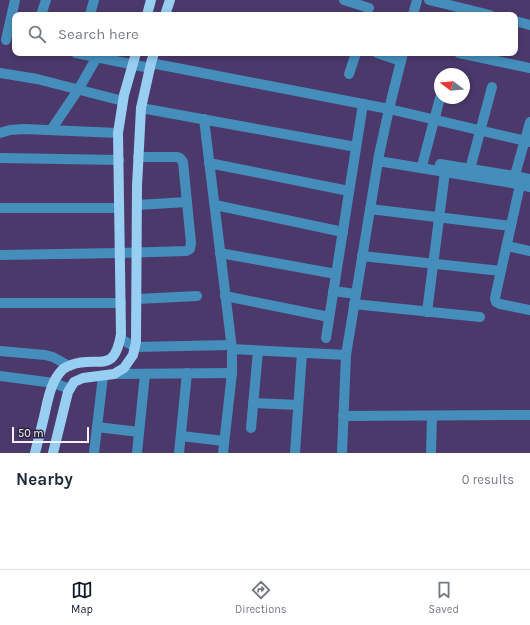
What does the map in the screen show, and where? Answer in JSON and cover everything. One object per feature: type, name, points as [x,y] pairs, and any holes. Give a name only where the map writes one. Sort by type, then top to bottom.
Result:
[{"type":"main road","points":[[148,12],[152,0]]},
{"type":"main road","points":[[166,12],[170,0]]},
{"type":"main road","points":[[35,453],[50,390],[57,376],[65,367],[77,363],[106,362],[114,356],[119,347],[121,334],[121,303],[118,133],[123,101],[135,56]]},
{"type":"main road","points":[[53,453],[68,392],[74,382],[83,378],[114,374],[124,368],[133,355],[136,342],[138,156],[141,108],[152,61]]},
{"type":"street","points":[[13,12],[15,0]]},
{"type":"street","points":[[42,12],[46,0]]},
{"type":"street","points":[[91,12],[94,0]]},
{"type":"street","points":[[344,0],[370,8]]},
{"type":"street","points":[[414,12],[417,0]]},
{"type":"street","points":[[428,0],[478,12]]},
{"type":"street","points":[[7,40],[12,15]]},
{"type":"street","points":[[518,22],[530,25]]},
{"type":"street","points":[[92,56],[132,64],[152,61],[389,109],[528,142]]},
{"type":"street","points":[[349,74],[355,56]]},
{"type":"street","points":[[473,56],[530,68]]},
{"type":"street","points":[[51,130],[78,90],[97,57]]},
{"type":"street","points":[[342,453],[346,355],[379,158],[402,57]]},
{"type":"street","points":[[0,73],[37,79],[123,101]]},
{"type":"street","points":[[470,169],[492,86]]},
{"type":"street","points":[[326,338],[363,104]]},
{"type":"street","points":[[423,162],[439,104]]},
{"type":"street","points":[[141,108],[356,147]]},
{"type":"street","points":[[204,119],[231,347],[232,373],[223,453]]},
{"type":"street","points":[[530,122],[528,142],[495,298],[496,302],[500,304],[530,310]]},
{"type":"street","points":[[0,133],[10,130],[24,129],[118,133]]},
{"type":"street","points":[[0,255],[137,253],[186,251],[190,249],[191,243],[182,159],[177,157],[138,156]]},
{"type":"street","points":[[0,158],[118,160]]},
{"type":"street","points":[[379,158],[423,162],[470,169],[519,183]]},
{"type":"street","points":[[379,158],[445,172],[519,183],[530,179]]},
{"type":"street","points":[[209,164],[349,191]]},
{"type":"street","points":[[427,312],[445,172]]},
{"type":"street","points":[[137,205],[187,202]]},
{"type":"street","points":[[214,205],[343,232]]},
{"type":"street","points":[[0,208],[119,208]]},
{"type":"street","points":[[370,209],[511,226]]},
{"type":"street","points":[[507,246],[530,251]]},
{"type":"street","points":[[220,253],[336,274]]},
{"type":"street","points":[[362,256],[501,271]]},
{"type":"street","points":[[333,291],[355,299],[427,312],[480,317]]},
{"type":"street","points":[[137,299],[197,296]]},
{"type":"street","points":[[225,296],[329,317]]},
{"type":"street","points":[[0,302],[121,303]]},
{"type":"street","points":[[120,339],[135,347],[231,347],[258,351],[346,355]]},
{"type":"street","points":[[251,428],[258,351]]},
{"type":"street","points":[[0,352],[45,355],[53,357],[69,366]]},
{"type":"street","points":[[295,453],[302,353]]},
{"type":"street","points":[[179,453],[187,373]]},
{"type":"street","points":[[114,374],[232,373]]},
{"type":"street","points":[[137,453],[145,374]]},
{"type":"street","points":[[0,376],[54,383],[70,389]]},
{"type":"street","points":[[94,453],[102,376]]},
{"type":"street","points":[[253,404],[298,405]]},
{"type":"street","points":[[343,416],[530,415]]},
{"type":"street","points":[[431,453],[432,416]]},
{"type":"street","points":[[97,427],[139,432]]},
{"type":"street","points":[[181,436],[224,441]]}]
